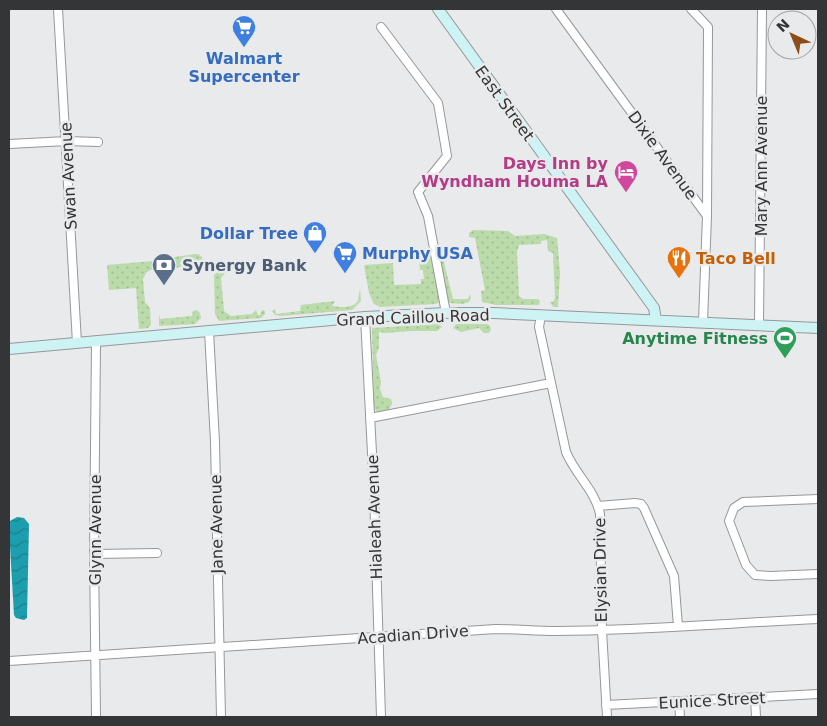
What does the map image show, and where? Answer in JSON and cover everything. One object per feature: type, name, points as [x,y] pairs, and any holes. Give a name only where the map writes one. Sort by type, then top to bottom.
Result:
[{"type":"main road","name":"East Street","points":[[438,9],[654,308],[656,320]]},
{"type":"main road","name":"Grand Caillou Road","points":[[9,349],[365,318],[446,313],[541,315],[818,328]]},
{"type":"street","name":"Swan Avenue","points":[[58,9],[77,343]]},
{"type":"street","name":"Dixie Avenue","points":[[556,9],[707,216],[703,322]]},
{"type":"street","points":[[690,9],[708,27],[707,216]]},
{"type":"street","name":"Mary Ann Avenue","points":[[759,324],[762,9]]},
{"type":"street","points":[[381,27],[438,103],[447,156],[418,192],[428,216],[446,313]]},
{"type":"street","points":[[9,144],[67,141],[98,142]]},
{"type":"street","name":"Elysian Drive","points":[[541,315],[539,326],[569,458],[598,506],[600,519],[606,717]]},
{"type":"street","name":"Hialeah Avenue","points":[[365,318],[381,717]]},
{"type":"street","name":"Jane Avenue","points":[[209,331],[214,442],[221,717]]},
{"type":"street","name":"Glynn Avenue","points":[[96,342],[94,554],[96,717]]},
{"type":"street","points":[[370,418],[552,383]]},
{"type":"street","points":[[818,499],[743,502],[734,508],[729,521],[746,565],[755,574],[771,576],[818,574]]},
{"type":"street","points":[[598,506],[635,503],[641,504],[644,508],[674,576],[678,626]]},
{"type":"street","points":[[94,554],[157,553]]},
{"type":"street","name":"Acadian Drive","points":[[9,661],[496,629],[602,630],[818,619]]},
{"type":"street","name":"Eunice Street","points":[[606,705],[818,694]]},
{"type":"street","points":[[755,697],[756,717]]},
{"type":"street","points":[[679,701],[680,717]]},
{"type":"green space","points":[[473,230],[508,231],[515,236],[544,234],[557,238],[560,273],[558,307],[553,307],[550,302],[553,302],[555,298],[553,253],[548,251],[547,240],[541,241],[541,244],[519,245],[517,252],[519,296],[523,299],[538,299],[540,301],[539,305],[496,305],[482,302],[481,291],[485,290],[475,238],[469,237],[469,233]]},
{"type":"green space","points":[[195,254],[202,257],[203,264],[188,266],[182,260],[180,263],[182,267],[150,270],[146,273],[143,279],[145,302],[150,308],[151,325],[148,328],[139,329],[136,288],[109,290],[107,265],[154,261],[154,258],[162,259]]},
{"type":"green space","points":[[442,254],[453,299],[468,299],[470,294],[469,302],[462,304],[450,303],[448,301],[440,257]]},
{"type":"green space","points":[[430,255],[440,302],[436,304],[380,307],[374,304],[369,293],[364,265],[393,263],[394,285],[421,284],[421,279],[424,279],[419,261],[428,260]]},
{"type":"green space","points":[[237,264],[241,266],[228,269],[221,278],[224,311],[231,316],[252,314],[256,310],[258,315],[260,315],[262,310],[265,311],[265,314],[261,318],[219,321],[215,314],[214,275],[218,271]]},
{"type":"green space","points":[[360,288],[361,301],[352,310],[281,316],[275,315],[272,311],[275,309],[276,314],[300,311],[301,305],[335,301],[332,306],[353,305],[358,301]]},
{"type":"green space","points":[[197,310],[201,318],[195,324],[159,326],[159,314],[160,319],[192,316],[193,311]]},
{"type":"green space","points":[[438,324],[442,327],[437,331],[379,332],[379,348],[376,355],[381,382],[380,389],[383,397],[391,399],[392,404],[388,411],[377,412],[374,407],[372,328]]},
{"type":"green space","points":[[456,324],[487,324],[491,330],[489,333],[484,333],[479,328],[461,332],[453,328]]},
{"type":"water","points":[[17,517],[24,518],[29,524],[27,618],[24,620],[16,618],[14,615],[9,530],[10,521]]},
{"type":"place","name":"Walmart Supercenter","points":[[244,48]]},
{"type":"place","name":"Days Inn by Wyndham Houma LA","points":[[626,193]]},
{"type":"place","name":"Dollar Tree","points":[[315,254]]},
{"type":"place","name":"Murphy USA","points":[[345,274]]},
{"type":"place","name":"Taco Bell","points":[[679,279]]},
{"type":"place","name":"Synergy Bank","points":[[164,286]]},
{"type":"place","name":"Anytime Fitness","points":[[785,359]]}]
